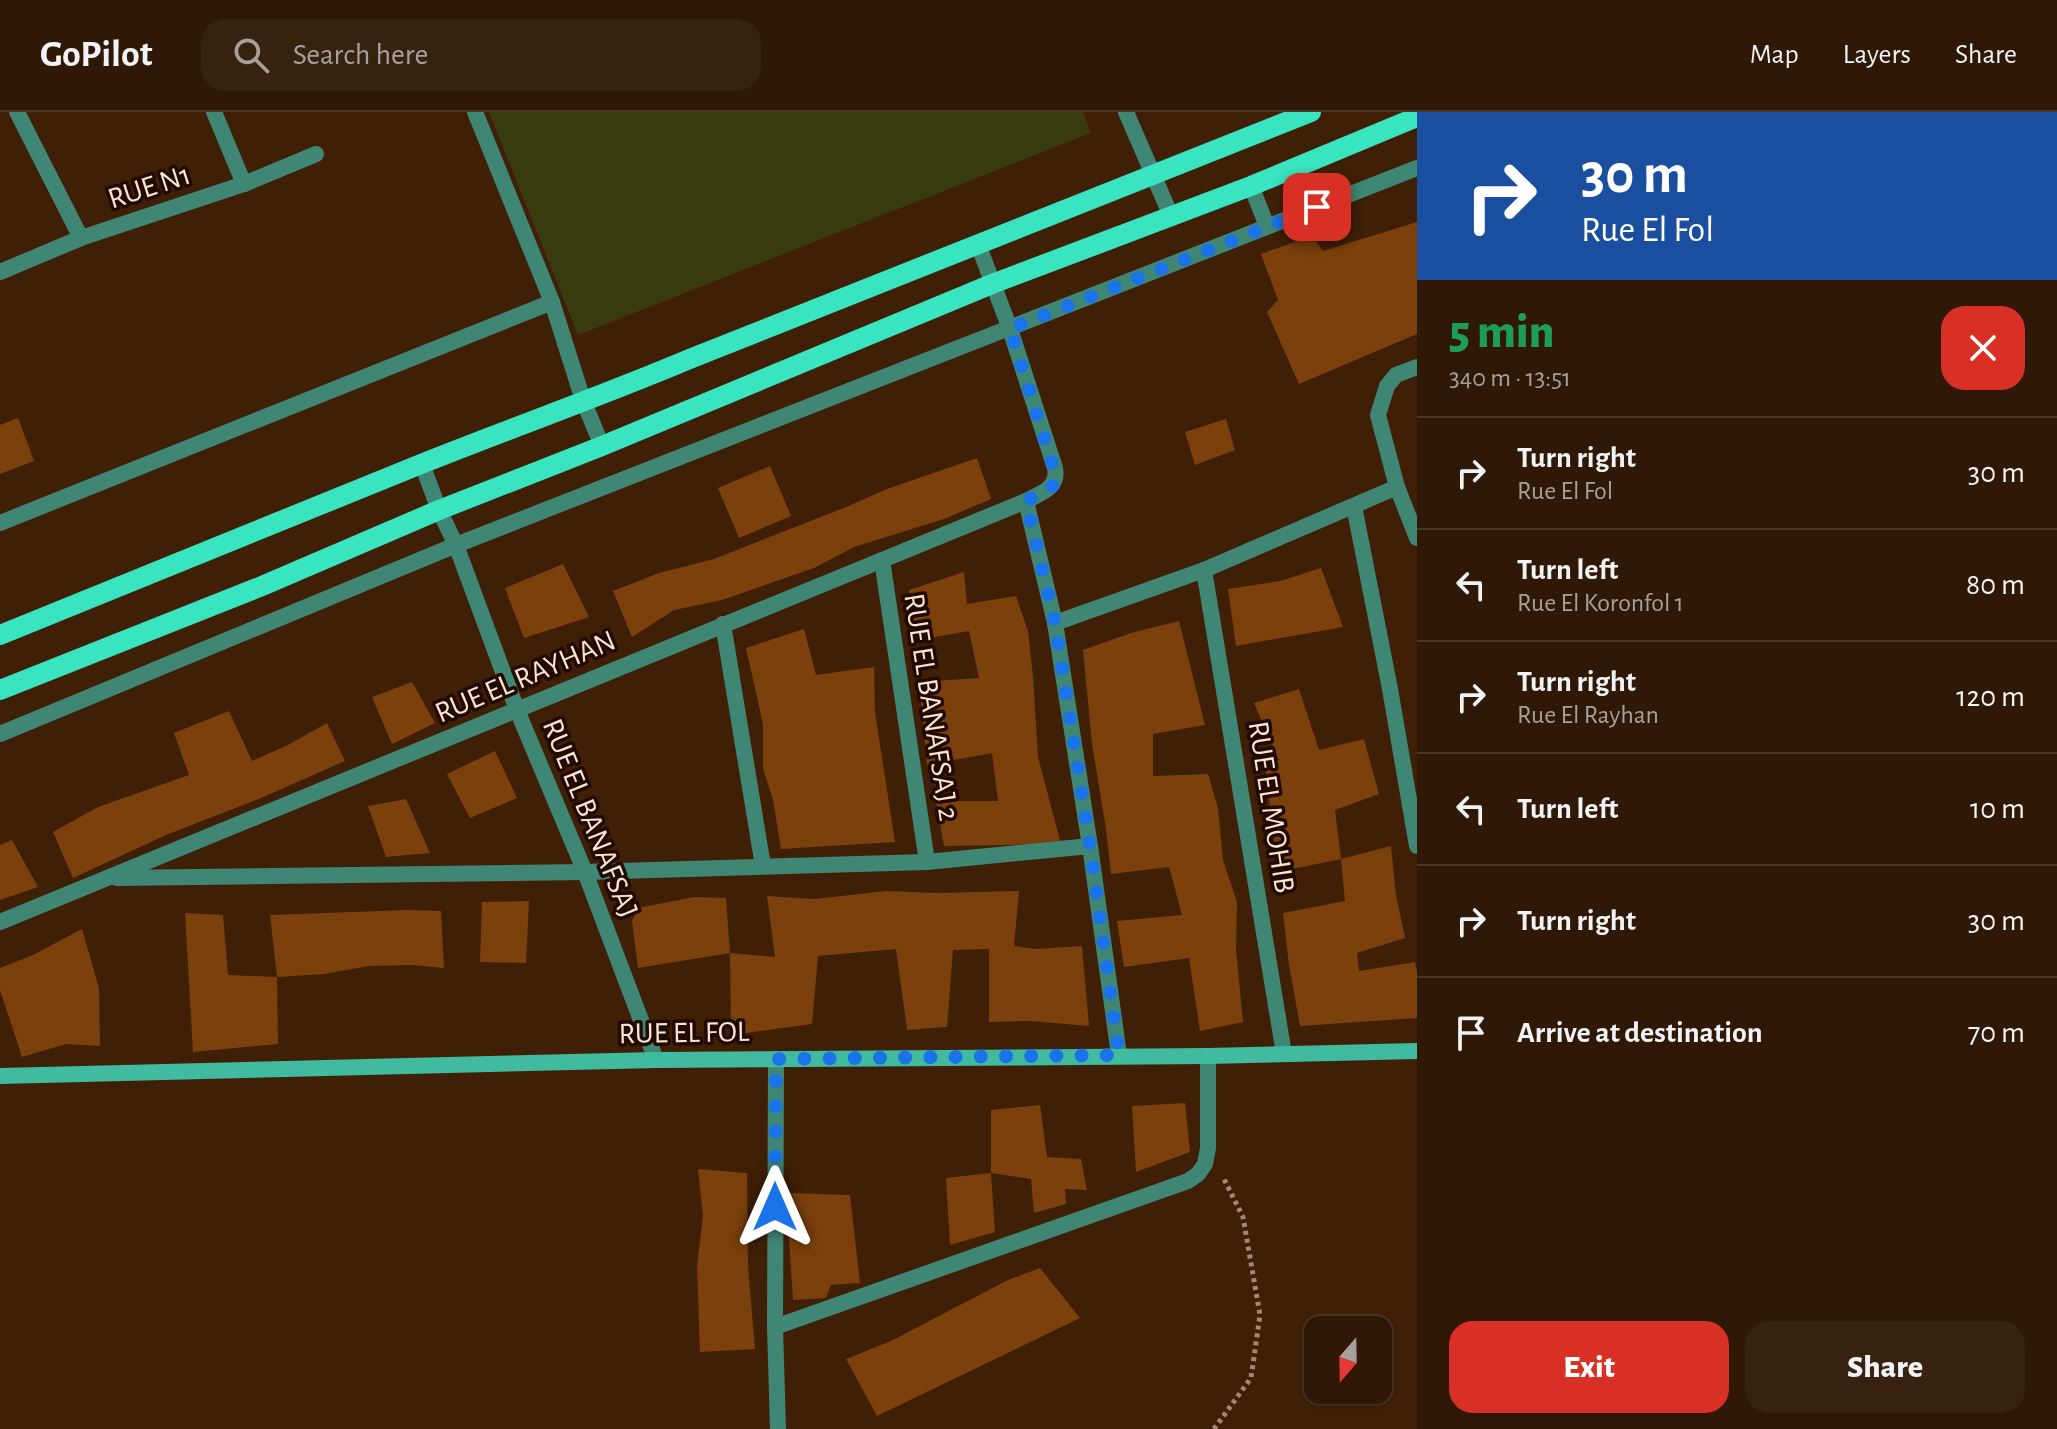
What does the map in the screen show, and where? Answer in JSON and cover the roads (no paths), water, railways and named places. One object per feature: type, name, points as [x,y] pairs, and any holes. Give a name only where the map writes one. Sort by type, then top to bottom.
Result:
[{"type":"main road","points":[[0,635],[422,464],[583,400],[628,386],[1311,112]]},
{"type":"main road","points":[[0,690],[262,586],[439,510],[602,446],[992,284],[1251,186],[1417,117]]},
{"type":"street","points":[[17,112],[81,238]]},
{"type":"street","points":[[214,112],[244,184]]},
{"type":"street","points":[[475,112],[552,302],[583,400],[602,446]]},
{"type":"street","points":[[1126,112],[1171,216]]},
{"type":"street","name":"RUE N1","points":[[0,272],[81,238],[244,184],[316,154]]},
{"type":"street","points":[[0,734],[456,545],[1417,168]]},
{"type":"street","points":[[1251,186],[1267,226]]},
{"type":"street","points":[[978,244],[1010,329]]},
{"type":"street","points":[[0,523],[552,302]]},
{"type":"street","name":"RUE EL RAYHAN","points":[[0,922],[1026,501],[1052,487],[1056,481],[1055,468],[1010,329]]},
{"type":"street","points":[[1417,367],[1396,375],[1387,386],[1378,415],[1397,487],[1412,511],[1417,538]]},
{"type":"street","name":"RUE EL BANAFSAJ","points":[[422,464],[456,545],[517,710],[585,872],[656,1060]]},
{"type":"street","points":[[1055,623],[1204,570],[1397,487]]},
{"type":"street","points":[[1026,501],[1055,623],[1119,1055]]},
{"type":"street","points":[[1354,506],[1417,846]]},
{"type":"street","name":"RUE EL BANAFSAJ 2","points":[[882,560],[927,862]]},
{"type":"street","name":"RUE EL MOHIB","points":[[1204,570],[1284,1054]]},
{"type":"street","points":[[723,624],[763,866]]},
{"type":"street","points":[[107,879],[585,872],[927,862],[1090,846]]},
{"type":"street","name":"RUE EL FOL","points":[[0,1076],[656,1060],[1208,1056],[1417,1051]]},
{"type":"street","points":[[775,1327],[1188,1181],[1205,1164],[1208,1148],[1208,1056]]},
{"type":"street","points":[[776,1059],[775,1327],[778,1429]]}]
